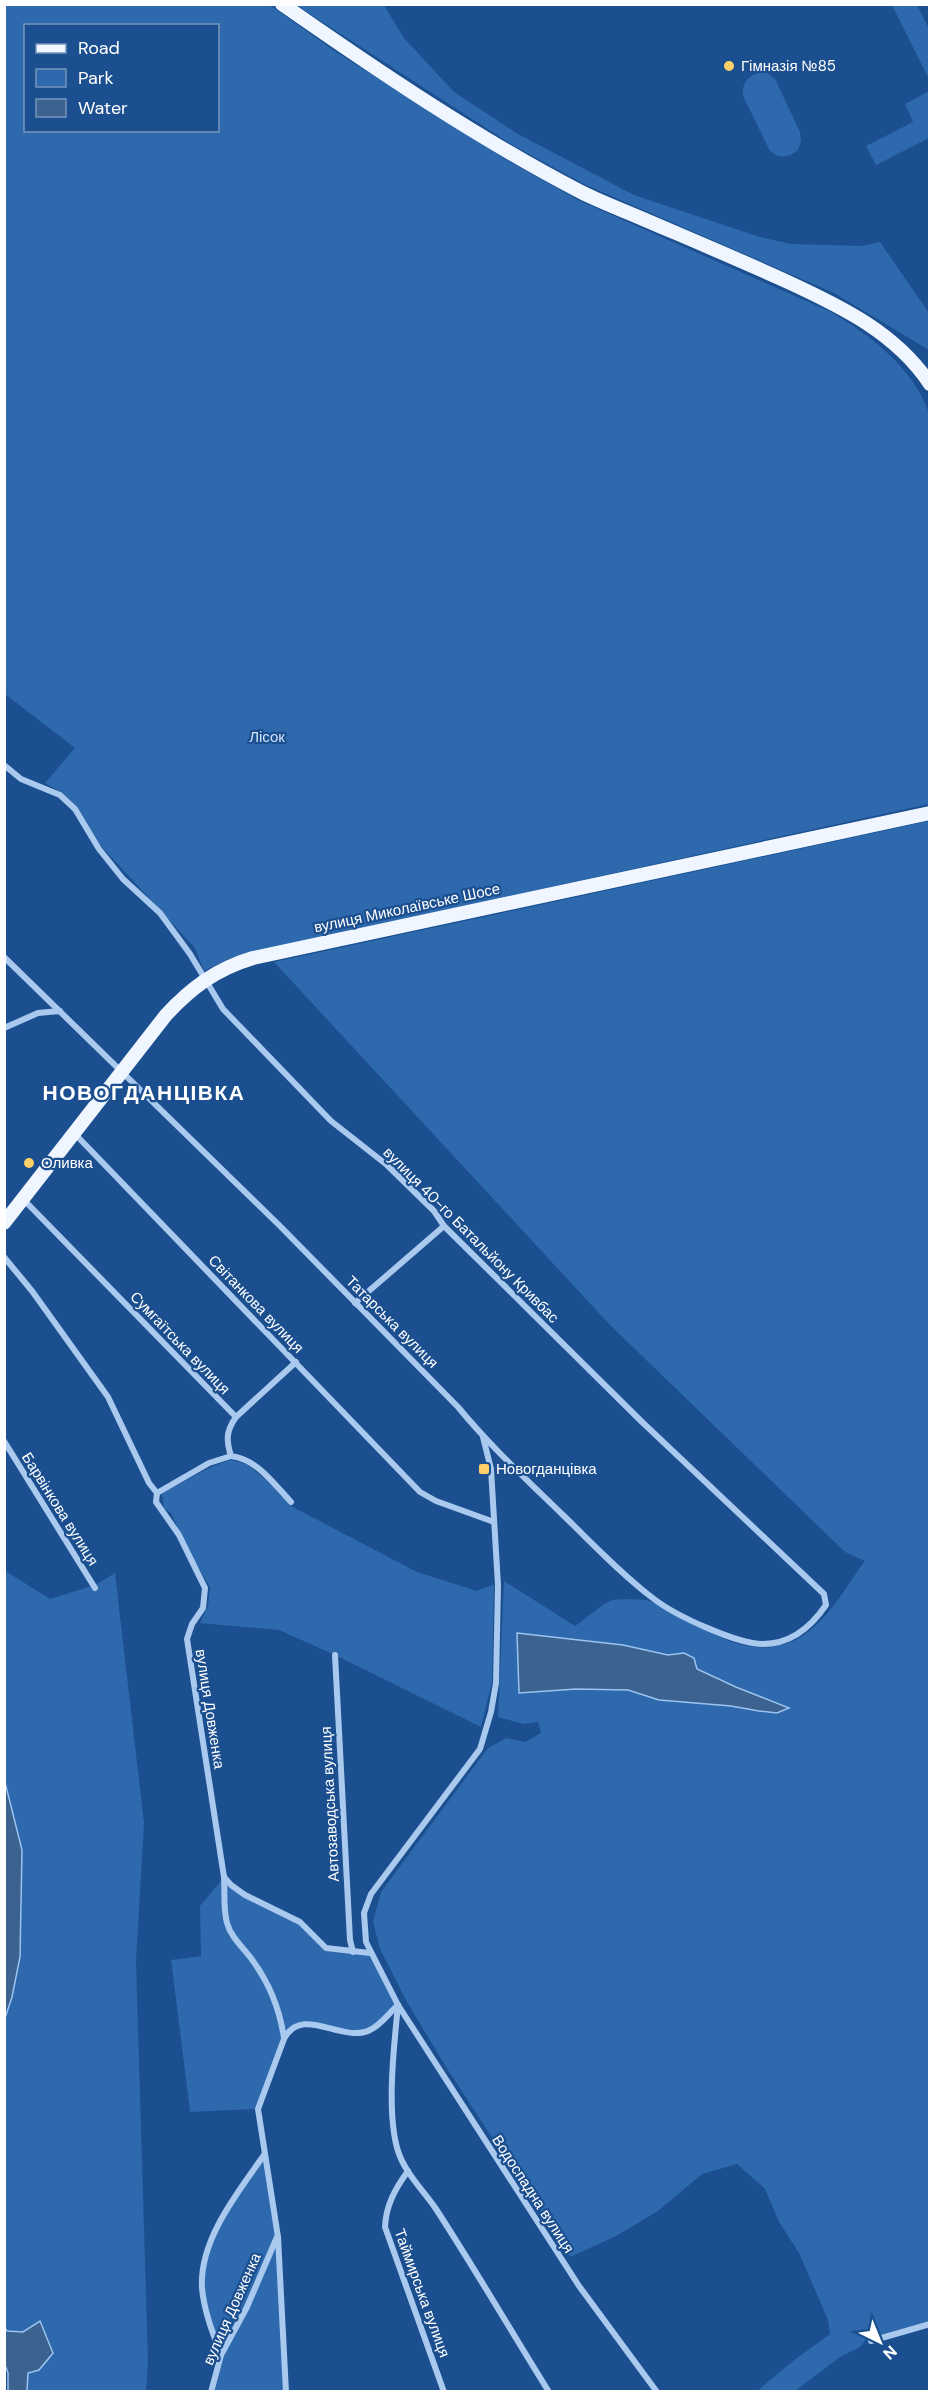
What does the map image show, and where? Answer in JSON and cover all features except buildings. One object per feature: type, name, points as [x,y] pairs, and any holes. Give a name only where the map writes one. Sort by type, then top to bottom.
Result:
[{"type":"main road","points":[[282,4],[350,51],[518,158],[583,193],[767,272],[835,304],[886,336],[911,359],[930,384]]},
{"type":"main road","name":"вулиця Миколаївське Шосе","points":[[4,1223],[166,1015],[184,996],[218,971],[253,958],[930,813]]},
{"type":"street","name":"вулиця 40-го Батальйону Кривбас","points":[[4,765],[21,779],[60,795],[75,809],[99,849],[123,879],[160,913],[190,954],[223,1009],[331,1121],[387,1165],[434,1212],[444,1226],[641,1421],[824,1594],[826,1605],[820,1614],[793,1638]]},
{"type":"street","name":"Татарська вулиця","points":[[4,957],[123,1071],[459,1407],[483,1437],[583,1534],[656,1600],[705,1627],[740,1641],[765,1644],[793,1638]]},
{"type":"street","points":[[4,1028],[38,1013],[60,1011]]},
{"type":"street","name":"Світанкова вулиця","points":[[74,1133],[420,1492],[436,1501],[494,1522]]},
{"type":"street","name":"Сумгаїтська вулиця","points":[[23,1200],[236,1417]]},
{"type":"street","points":[[355,1303],[444,1226]]},
{"type":"street","name":"вулиця Довженка","points":[[4,1257],[32,1291],[108,1397],[149,1483],[157,1493],[156,1502],[179,1535],[205,1588],[203,1608],[192,1624],[187,1639],[224,1877],[227,1925],[232,1935],[253,1961],[264,1981],[280,2016],[284,2038],[258,2109],[278,2237],[286,2391]]},
{"type":"street","points":[[231,1456],[226,1443],[228,1428],[236,1417],[296,1362]]},
{"type":"street","name":"Водоспадна вулиця","points":[[483,1437],[491,1469],[498,1585],[496,1683],[491,1712],[480,1749],[371,1894],[364,1913],[366,1942],[398,2005],[579,2286],[657,2391]]},
{"type":"street","name":"Барвінкова вулиця","points":[[4,1442],[95,1588]]},
{"type":"street","points":[[157,1493],[209,1463],[231,1456],[249,1460],[291,1502]]},
{"type":"street","name":"Автозаводська вулиця","points":[[335,1655],[344,1864],[353,1952]]},
{"type":"street","points":[[224,1877],[245,1895],[300,1922],[326,1948],[370,1953]]},
{"type":"street","points":[[284,2038],[288,2031],[301,2024],[356,2033],[369,2031],[398,2005]]},
{"type":"street","points":[[398,2005],[393,2064],[393,2127],[398,2152],[408,2171],[435,2207],[549,2391]]},
{"type":"street","points":[[221,2355],[211,2329],[202,2287],[206,2258],[224,2210],[264,2155]]},
{"type":"street","name":"Таймирська вулиця","points":[[408,2171],[393,2193],[386,2212],[385,2227],[444,2391]]},
{"type":"street","name":"вулиця Довженка","points":[[211,2391],[221,2355],[247,2307],[278,2237]]},
{"type":"street","points":[[871,2341],[930,2324]]},
{"type":"green space","name":"Лісок","points":[[4,5],[270,5],[336,52],[505,159],[580,201],[829,311],[844,320],[874,341],[901,366],[922,396],[929,413],[929,804],[249,953],[228,959],[204,971],[195,948],[102,847],[77,807],[64,794],[45,783],[75,748],[5,694]]},
{"type":"green space","points":[[296,5],[384,5],[404,38],[454,92],[518,134],[634,195],[760,237],[791,244],[862,246],[880,242],[929,313],[929,350],[834,293],[586,185],[514,146]]},
{"type":"green space","points":[[892,5],[917,5],[929,29],[929,79]]},
{"type":"green space","points":[[766,72],[775,79],[800,132],[801,141],[798,150],[788,156],[780,156],[770,151],[743,96],[748,78]]},
{"type":"green space","points":[[929,91],[929,138],[876,165],[866,146],[913,122],[905,104]]},
{"type":"green space","points":[[929,821],[929,2321],[866,2339],[860,2347],[840,2357],[795,2391],[757,2391],[830,2334],[828,2320],[799,2253],[779,2222],[765,2189],[737,2164],[702,2174],[658,2211],[616,2236],[570,2257],[446,2067],[407,2002],[380,1949],[373,1922],[381,1892],[488,1748],[506,1738],[525,1742],[541,1733],[538,1722],[523,1724],[498,1717],[504,1581],[575,1626],[613,1600],[646,1600],[724,1639],[742,1645],[779,1646],[797,1639],[815,1626],[835,1603],[865,1561],[845,1552],[610,1325],[274,962]],"holes":[[[517,1633],[622,1645],[668,1655],[674,1654],[697,1669],[788,1708],[777,1713],[731,1706],[659,1700],[629,1690],[576,1689]]]},
{"type":"green space","points":[[230,1460],[246,1464],[268,1481],[291,1506],[417,1572],[477,1591],[494,1584],[492,1682],[481,1727],[279,1630],[200,1623],[208,1606],[210,1587],[190,1554],[171,1513],[164,1508],[162,1493],[211,1467]]},
{"type":"green space","points":[[4,1570],[50,1599],[95,1585],[115,1573],[144,1823],[136,1961],[148,2362],[146,2391],[27,2391],[28,2373],[39,2370],[53,2353],[47,2336],[7,2331],[5,2328],[4,2018],[12,1997],[20,1957],[22,1850],[5,1778]]},
{"type":"green space","points":[[224,1877],[231,1885],[300,1922],[326,1948],[370,1953],[398,2005],[378,2024],[356,2033],[301,2024],[288,2031],[258,2109],[190,2112],[171,1960],[201,1956],[200,1906]]},
{"type":"green space","points":[[264,2155],[278,2237],[286,2391],[211,2391],[221,2355],[202,2287],[206,2258],[224,2210]]},
{"type":"water","points":[[517,1633],[623,1645],[668,1655],[684,1653],[694,1658],[697,1669],[789,1708],[777,1713],[731,1706],[659,1700],[628,1690],[576,1689],[519,1693]]},
{"type":"water","points":[[4,1778],[22,1850],[20,1957],[5,2018]]},
{"type":"water","points":[[40,2321],[53,2353],[39,2370],[28,2373],[27,2391],[8,2391],[5,2328],[7,2331],[23,2332]]},
{"type":"place","name":"Гімназія №85","points":[[729,66]]},
{"type":"place","name":"Оливка","points":[[29,1163]]},
{"type":"place","name":"Новогданцівка","points":[[484,1469]]},
{"type":"district","name":"НОВОГДАНЦІВКА","points":[[144,1093]]}]
